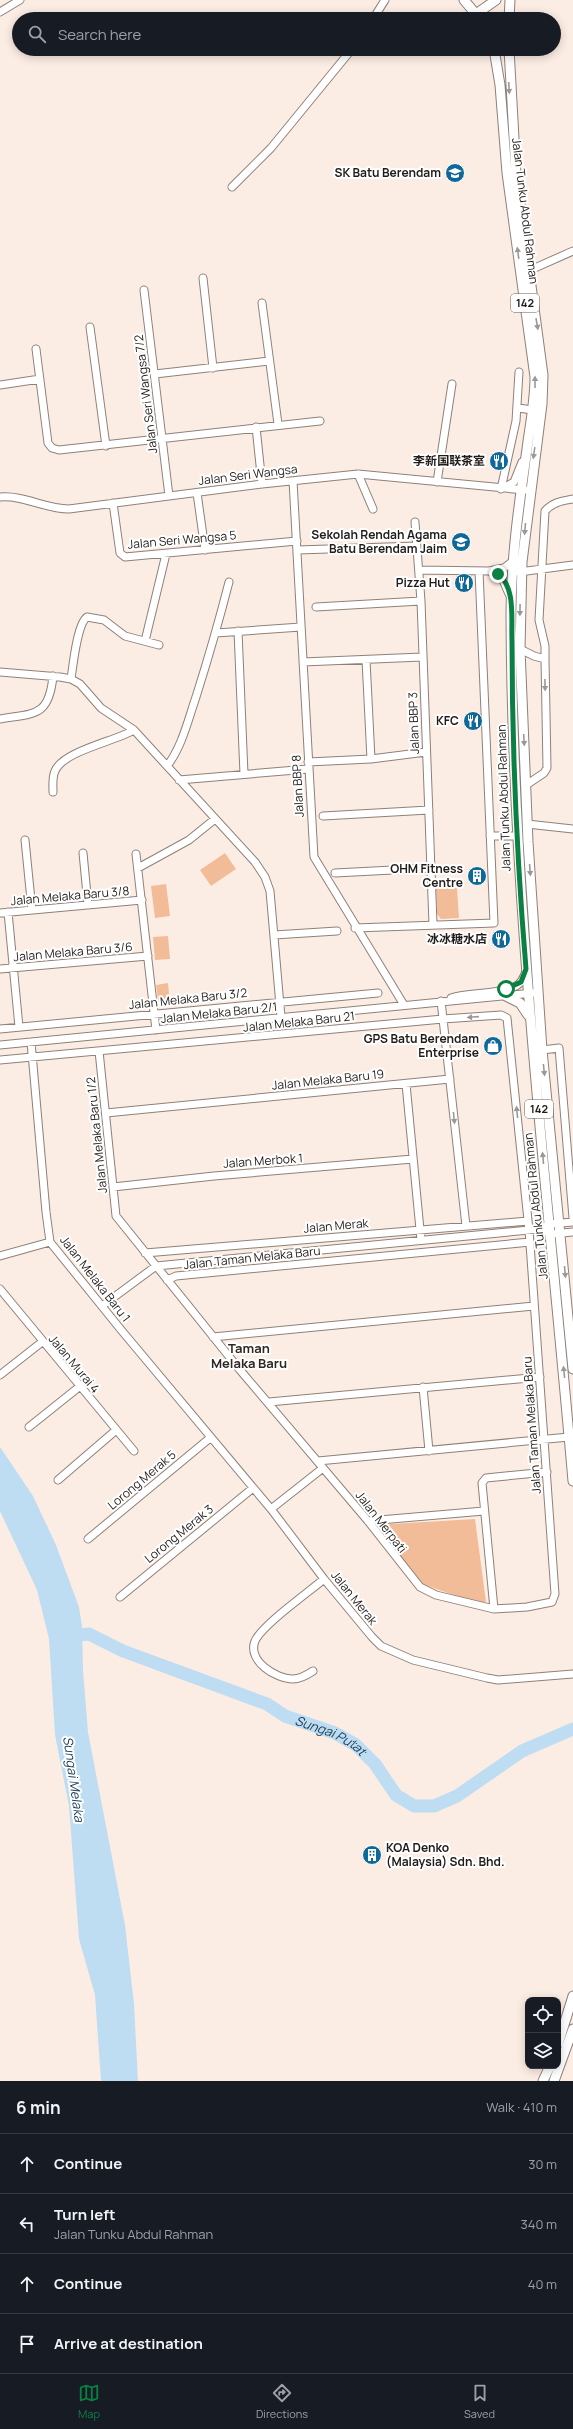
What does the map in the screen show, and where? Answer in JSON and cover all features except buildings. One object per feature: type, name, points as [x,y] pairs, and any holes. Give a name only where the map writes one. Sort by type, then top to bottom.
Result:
[{"type":"main road","points":[[464,0],[474,12]]},
{"type":"main road","points":[[483,12],[496,0]]},
{"type":"main road","points":[[509,12],[510,0]]},
{"type":"main road","name":"Jalan Tunku Abdul Rahman","points":[[495,56],[500,85],[507,173],[534,362],[533,410],[528,440],[521,571],[520,649],[527,824],[542,1050],[562,1233],[573,1369]]},
{"type":"main road","name":"Jalan Tunku Abdul Rahman","points":[[509,56],[516,174],[528,271],[540,344],[543,383],[513,561],[511,610],[512,698],[517,836],[527,994],[531,1022],[573,1481]]},
{"type":"main road","points":[[506,996],[524,1008],[531,1022]]},
{"type":"main road","points":[[561,2034],[573,1996]]},
{"type":"main road","points":[[554,2081],[573,2029]]},
{"type":"main road","points":[[543,2081],[549,2069]]},
{"type":"street","points":[[0,12],[20,0]]},
{"type":"street","points":[[377,12],[384,0]]},
{"type":"street","points":[[232,187],[271,148],[346,56]]},
{"type":"street","points":[[528,271],[573,251]]},
{"type":"street","points":[[203,278],[213,368]]},
{"type":"street","name":"Jalan Seri Wangsa 7/2","points":[[144,290],[169,496]]},
{"type":"street","points":[[262,303],[278,424]]},
{"type":"street","points":[[90,327],[106,446]]},
{"type":"street","points":[[36,349],[47,435],[52,448],[59,450],[106,446],[278,424],[320,421]]},
{"type":"street","points":[[155,374],[270,361]]},
{"type":"street","points":[[501,489],[518,408],[519,372]]},
{"type":"street","points":[[0,385],[40,379]]},
{"type":"street","points":[[437,482],[452,384]]},
{"type":"street","points":[[518,408],[533,410]]},
{"type":"street","points":[[256,427],[262,484]]},
{"type":"street","points":[[501,489],[510,485],[517,478],[528,440]]},
{"type":"street","points":[[358,474],[373,509]]},
{"type":"street","name":"Jalan Seri Wangsa","points":[[0,496],[15,497],[54,509],[69,509],[262,484],[358,474],[501,489],[525,490]]},
{"type":"street","name":"Jalan BBP 8","points":[[293,481],[314,857],[355,928],[404,1005]]},
{"type":"street","points":[[197,493],[205,550]]},
{"type":"street","points":[[526,785],[544,773],[547,768],[545,646],[539,620],[545,511],[550,505],[558,501],[573,499]]},
{"type":"street","name":"Jalan Seri Wangsa 5","points":[[112,503],[121,556],[129,558],[297,541]]},
{"type":"street","name":"Jalan BBP 3","points":[[415,522],[421,601],[433,924]]},
{"type":"street","points":[[298,550],[417,546]]},
{"type":"street","points":[[145,641],[166,554]]},
{"type":"street","points":[[489,571],[504,568],[513,561]]},
{"type":"street","points":[[512,584],[515,576],[521,571],[573,565]]},
{"type":"street","points":[[419,570],[478,570],[498,574],[506,582],[511,610]]},
{"type":"street","points":[[355,928],[494,923],[478,570]]},
{"type":"street","points":[[166,766],[176,751],[186,728],[216,633],[229,582]]},
{"type":"street","points":[[316,607],[421,601]]},
{"type":"street","points":[[71,679],[79,637],[83,622],[87,617],[104,620],[120,634],[159,645]]},
{"type":"street","points":[[216,633],[301,627]]},
{"type":"street","points":[[238,631],[244,774]]},
{"type":"street","points":[[520,649],[534,656],[545,659]]},
{"type":"street","points":[[303,662],[422,657]]},
{"type":"street","points":[[366,660],[371,759]]},
{"type":"street","points":[[0,672],[54,676],[71,679],[80,684],[101,708],[134,730],[254,862],[265,877],[270,891],[281,1017]]},
{"type":"street","points":[[0,719],[30,714],[41,709],[50,700],[54,676]]},
{"type":"street","points":[[53,792],[54,772],[63,761],[97,744],[123,737],[134,730]]},
{"type":"street","points":[[179,780],[244,774],[426,752]]},
{"type":"street","points":[[323,816],[429,810]]},
{"type":"street","points":[[138,868],[189,840],[215,819]]},
{"type":"street","points":[[527,824],[573,829]]},
{"type":"street","points":[[490,836],[517,836]]},
{"type":"street","points":[[25,840],[32,910]]},
{"type":"street","points":[[83,853],[88,905]]},
{"type":"street","points":[[136,854],[156,1030]]},
{"type":"street","points":[[335,873],[431,868]]},
{"type":"street","name":"Jalan Melaka Baru 3/8","points":[[0,913],[142,900]]},
{"type":"street","points":[[8,912],[18,1027]]},
{"type":"street","points":[[274,935],[337,931]]},
{"type":"street","name":"Jalan Melaka Baru 3/6","points":[[0,970],[148,956]]},
{"type":"street","points":[[441,1001],[463,994],[511,988],[521,982],[526,969]]},
{"type":"street","name":"Jalan Melaka Baru 3/2","points":[[0,1029],[280,1000],[378,993]]},
{"type":"street","points":[[441,1001],[539,993]]},
{"type":"street","points":[[441,1001],[466,1226]]},
{"type":"street","name":"Jalan Melaka Baru 2/1","points":[[0,1045],[441,1001]]},
{"type":"street","name":"Jalan Melaka Baru 21","points":[[32,1057],[501,1015],[509,1022],[528,1220]]},
{"type":"street","name":"Jalan Melaka Baru 1","points":[[31,1042],[50,1242],[188,1410]]},
{"type":"street","points":[[542,1050],[559,1048],[573,1214]]},
{"type":"street","name":"Jalan Melaka Baru 1/2","points":[[99,1051],[116,1216]]},
{"type":"street","points":[[0,1060],[32,1057]]},
{"type":"street","name":"Jalan Melaka Baru 19","points":[[106,1113],[450,1080]]},
{"type":"street","points":[[406,1084],[421,1240]]},
{"type":"street","name":"Jalan Merbok 1","points":[[113,1187],[214,1176],[413,1159]]},
{"type":"street","name":"Jalan Merpati","points":[[116,1216],[240,1370],[269,1402],[368,1521],[420,1587],[436,1594],[494,1609],[548,1604]]},
{"type":"street","name":"Jalan Merak","points":[[145,1253],[528,1220]]},
{"type":"street","name":"Jalan Taman Melaka Baru","points":[[528,1220],[555,1594],[548,1604]]},
{"type":"street","points":[[540,1229],[550,1224],[573,1222]]},
{"type":"street","points":[[540,1229],[551,1234],[573,1232]]},
{"type":"street","name":"Jalan Merak","points":[[156,1266],[540,1229]]},
{"type":"street","points":[[311,1239],[313,1263]]},
{"type":"street","points":[[0,1256],[50,1242]]},
{"type":"street","name":"Jalan Taman Melaka Baru","points":[[167,1280],[176,1276],[530,1242]]},
{"type":"street","points":[[374,1245],[375,1257]]},
{"type":"street","points":[[102,1306],[156,1266]]},
{"type":"street","name":"Jalan Murai 4","points":[[0,1289],[2,1297],[42,1342],[134,1452]]},
{"type":"street","points":[[213,1337],[534,1306]]},
{"type":"street","points":[[0,1374],[42,1342]]},
{"type":"street","points":[[269,1402],[540,1377]]},
{"type":"street","points":[[29,1427],[79,1387]]},
{"type":"street","points":[[423,1387],[429,1451]]},
{"type":"street","name":"Jalan Merak","points":[[188,1410],[252,1488],[271,1508],[324,1579],[381,1646],[401,1656],[498,1680],[573,1674]]},
{"type":"street","points":[[58,1480],[115,1431]]},
{"type":"street","name":"Lorong Merak 5","points":[[88,1539],[210,1438]]},
{"type":"street","points":[[318,1461],[544,1439],[569,1438]]},
{"type":"street","points":[[271,1508],[323,1468]]},
{"type":"street","points":[[494,1609],[482,1483],[486,1478],[546,1472]]},
{"type":"street","name":"Lorong Merak 3","points":[[120,1596],[252,1488]]},
{"type":"street","points":[[368,1521],[484,1511]]},
{"type":"street","points":[[313,1671],[296,1679],[288,1679],[269,1670],[256,1656],[256,1640],[272,1622],[324,1579]]},
{"type":"shaded area","points":[[225,853],[236,869],[211,886],[200,870]]},
{"type":"shaded area","points":[[166,884],[170,916],[155,918],[151,886]]},
{"type":"shaded area","points":[[436,888],[457,888],[459,918],[441,919],[437,914]]},
{"type":"shaded area","points":[[168,936],[170,959],[155,960],[153,937]]},
{"type":"shaded area","points":[[168,983],[170,1004],[159,1006],[156,985]]},
{"type":"shaded area","points":[[475,1519],[486,1602],[474,1602],[419,1583],[374,1525]]},
{"type":"water","name":"Sungai Melaka","points":[[0,1447],[33,1496],[56,1545],[79,1607],[82,1626],[83,1670],[88,1732],[125,1925],[134,2004],[138,2081],[101,2081],[95,1995],[79,1939],[69,1806],[55,1735],[49,1639],[37,1590],[0,1511]]},
{"type":"waterway","name":"Sungai Putat","points":[[65,1636],[89,1634],[123,1651],[267,1704],[285,1716],[335,1733],[356,1745],[375,1764],[396,1795],[414,1806],[434,1806],[457,1796],[522,1751],[573,1729]]},
{"type":"place","name":"SK Batu Berendam","points":[[455,173]]},
{"type":"place","name":"李新国联茶室","points":[[499,461]]},
{"type":"place","name":"Sekolah Rendah Agama Batu Berendam Jaim","points":[[461,542]]},
{"type":"place","name":"Pizza Hut","points":[[464,583]]},
{"type":"place","name":"KFC","points":[[473,721]]},
{"type":"place","name":"OHM Fitness Centre","points":[[477,876]]},
{"type":"place","name":"冰冰糖水店","points":[[501,939]]},
{"type":"place","name":"GPS Batu Berendam Enterprise","points":[[493,1046]]},
{"type":"place","name":"KOA Denko (Malaysia) Sdn. Bhd.","points":[[372,1855]]},
{"type":"district","name":"Taman Melaka Baru","points":[[249,1356]]},
{"type":"route","points":[[498,574],[506,582],[511,610],[512,698],[518,859],[526,969],[521,982],[516,986],[506,989]]}]
